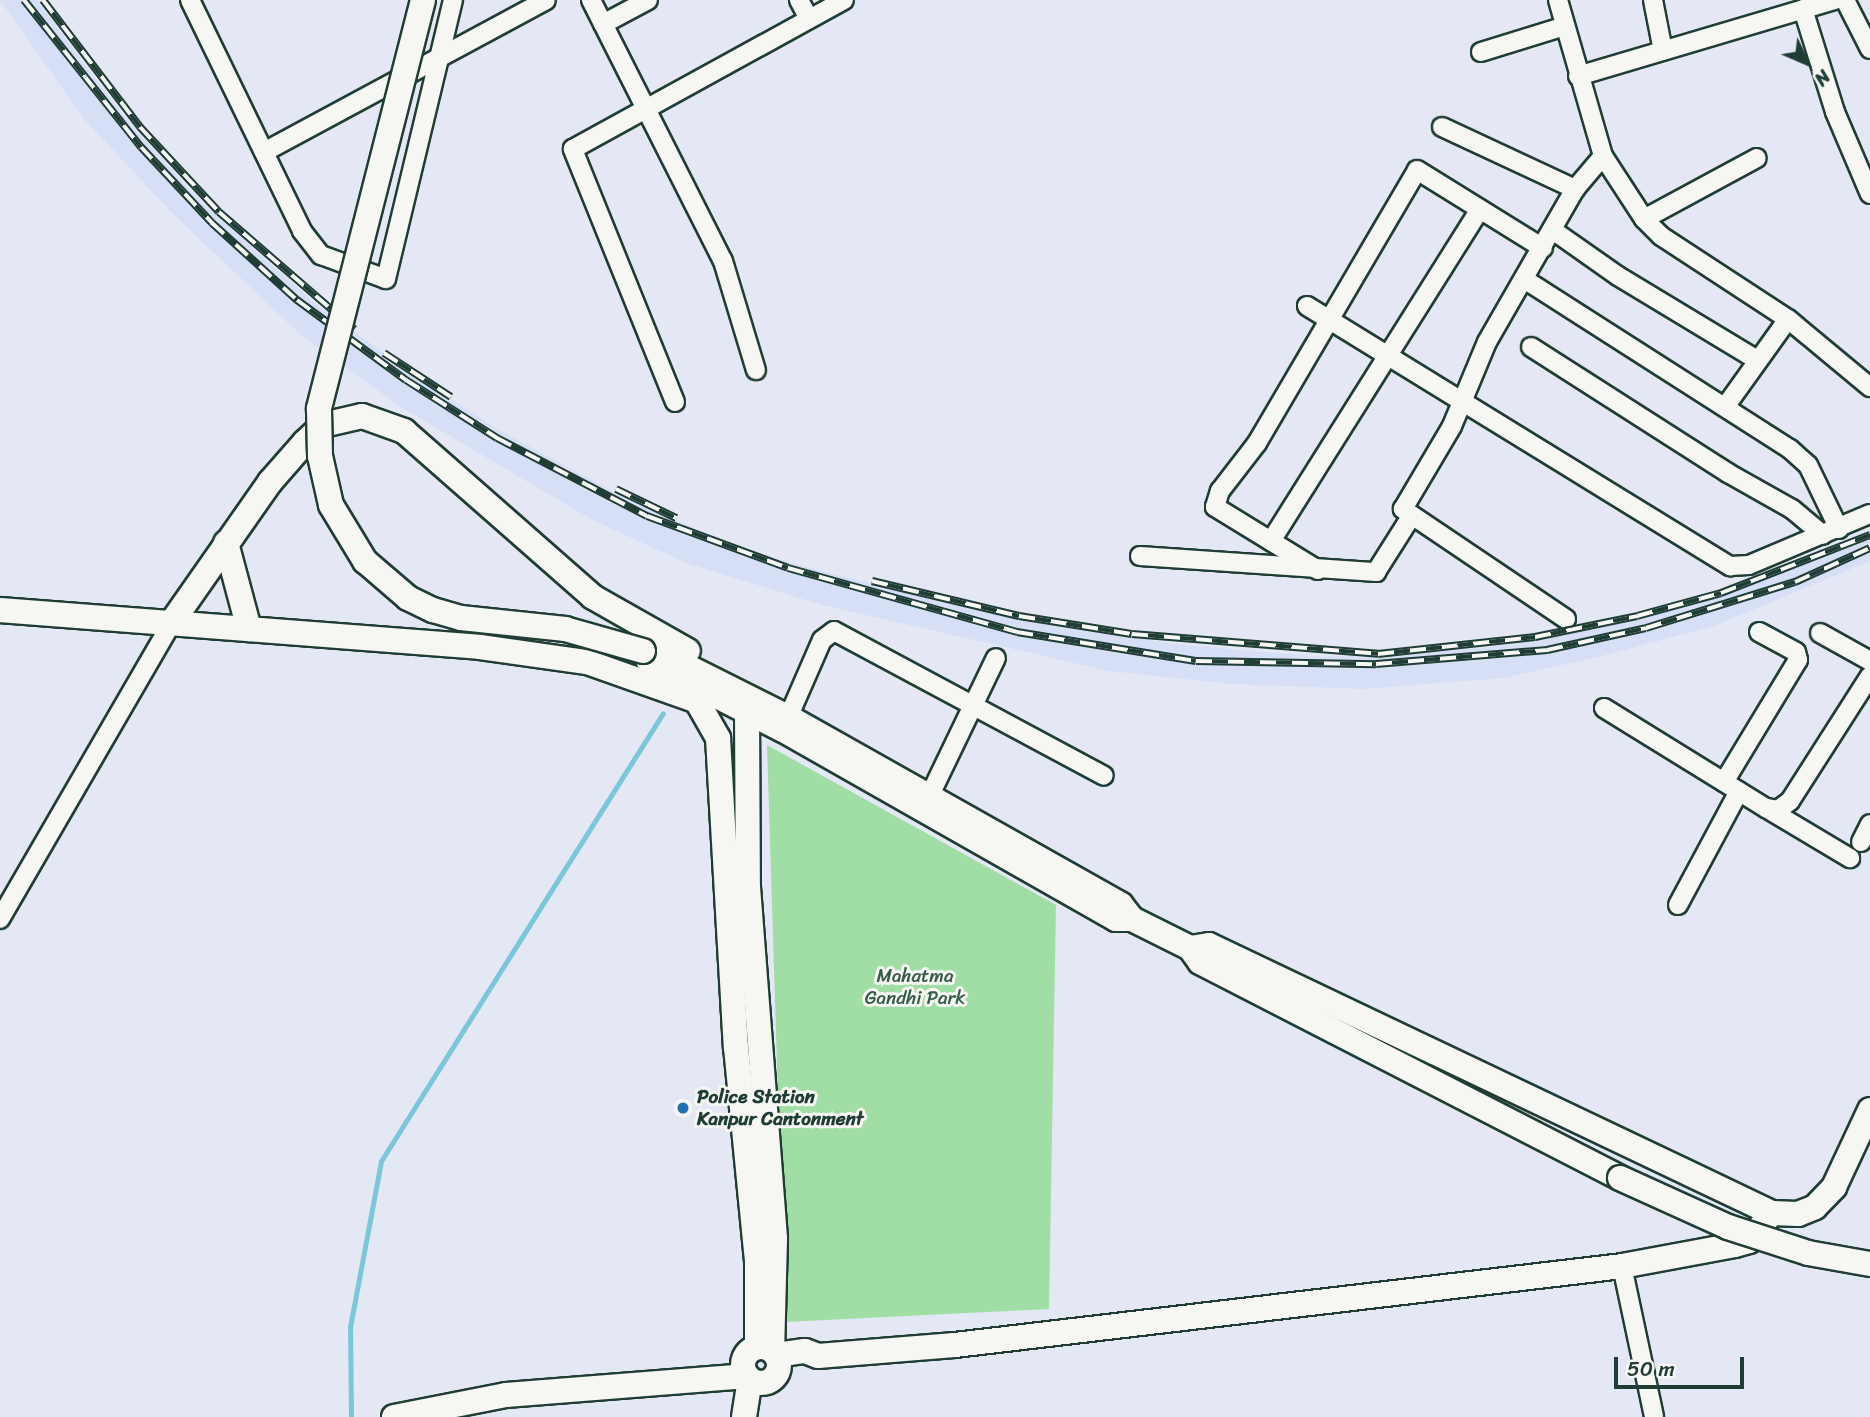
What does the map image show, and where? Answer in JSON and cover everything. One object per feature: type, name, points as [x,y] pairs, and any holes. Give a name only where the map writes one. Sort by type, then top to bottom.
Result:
[{"type":"street","points":[[190,0],[302,231],[321,255],[386,279],[453,0]]},
{"type":"street","points":[[424,0],[319,409],[320,456],[331,505],[365,561],[408,598],[433,610],[461,618],[565,629],[643,651],[654,650],[693,685],[718,738],[757,1146],[777,1289],[761,1365],[755,1417]]},
{"type":"street","points":[[264,152],[546,0]]},
{"type":"street","points":[[591,0],[649,109],[723,261],[756,370]]},
{"type":"street","points":[[603,24],[648,0]]},
{"type":"street","points":[[799,0],[809,19]]},
{"type":"street","points":[[675,402],[573,149],[844,0]]},
{"type":"street","points":[[1558,0],[1603,156],[1644,219],[1698,261],[1788,319],[1867,377]]},
{"type":"street","points":[[1653,0],[1663,51]]},
{"type":"street","points":[[1845,0],[1870,49]]},
{"type":"street","points":[[1578,76],[1818,3],[1835,112],[1870,194]]},
{"type":"street","points":[[1482,52],[1565,26]]},
{"type":"street","points":[[1442,127],[1575,189]]},
{"type":"street","points":[[1566,619],[1403,509],[1462,403],[1487,342],[1554,231],[1575,189],[1603,156]]},
{"type":"street","points":[[1644,219],[1757,158]]},
{"type":"street","points":[[1318,570],[1215,507],[1220,491],[1257,443],[1417,170],[1543,248]]},
{"type":"street","points":[[1271,541],[1390,358],[1480,209]]},
{"type":"street","points":[[1554,231],[1618,276],[1757,360]]},
{"type":"street","points":[[1524,279],[1725,407],[1808,465],[1831,532]]},
{"type":"street","points":[[1307,306],[1730,566],[1749,565],[1870,514]]},
{"type":"street","points":[[1725,407],[1788,319]]},
{"type":"street","points":[[1531,347],[1728,473],[1831,532]]},
{"type":"street","points":[[0,919],[172,622],[270,482],[323,425],[362,416],[380,419],[430,450],[593,597],[678,643],[749,706],[748,887],[757,1146]]},
{"type":"street","points":[[1140,556],[1376,572],[1412,515]]},
{"type":"street","points":[[226,543],[249,629]]},
{"type":"street","points":[[0,610],[480,647],[587,662],[693,685],[749,706],[929,797],[1121,905],[1132,919],[1190,948],[1200,962],[1620,1178],[1728,1227],[1808,1253],[1870,1264]]},
{"type":"street","points":[[785,724],[822,640],[834,632],[1104,776]]},
{"type":"street","points":[[1678,905],[1731,787],[1798,660],[1793,651],[1759,632]]},
{"type":"street","points":[[1821,633],[1870,661]]},
{"type":"street","points":[[929,797],[996,659]]},
{"type":"street","points":[[1766,808],[1784,808],[1870,676]]},
{"type":"street","points":[[1604,708],[1850,859]]},
{"type":"street","points":[[785,724],[1116,919],[1132,919]]},
{"type":"street","points":[[1861,842],[1870,824]]},
{"type":"street","points":[[1190,948],[1209,945],[1772,1213],[1798,1214],[1815,1207],[1834,1187],[1870,1110]]},
{"type":"street","points":[[394,1417],[506,1395],[676,1378],[691,1370],[761,1365],[805,1351],[818,1356],[955,1345],[1622,1266],[1749,1241],[1772,1213]]},
{"type":"street","points":[[1622,1266],[1654,1417]]},
{"type":"street","points":[[744,1417],[761,1365]]},
{"type":"shaded area","points":[[0,0],[37,0],[121,113],[198,199],[313,302],[406,369],[492,426],[614,492],[716,538],[783,561],[923,597],[1173,644],[1322,657],[1485,648],[1684,606],[1758,581],[1870,530],[1870,561],[1714,626],[1598,657],[1504,678],[1364,689],[1232,684],[1109,671],[822,605],[686,563],[591,519],[404,409],[302,336],[174,215],[84,119]]},
{"type":"green space","name":"Mahatma Gandhi Park","points":[[767,745],[1056,905],[1049,1309],[785,1322]]},
{"type":"waterway","points":[[351,1417],[350,1327],[381,1161],[663,713]]},
{"type":"railway","points":[[24,0],[141,147],[212,223],[297,300],[406,380],[497,438],[647,516],[788,568],[1017,632],[1196,661],[1376,664],[1547,650],[1646,628],[1795,582],[1870,548]]},
{"type":"railway","points":[[43,0],[140,127],[219,212],[354,329]]},
{"type":"railway","points":[[384,353],[451,397]]},
{"type":"railway","points":[[616,489],[676,518]]},
{"type":"railway","points":[[872,581],[1019,616],[1132,634],[1378,654],[1535,637],[1637,616],[1721,593],[1870,535]]},
{"type":"place","name":"Police Station Kanpur Cantonment","points":[[683,1108]]}]
